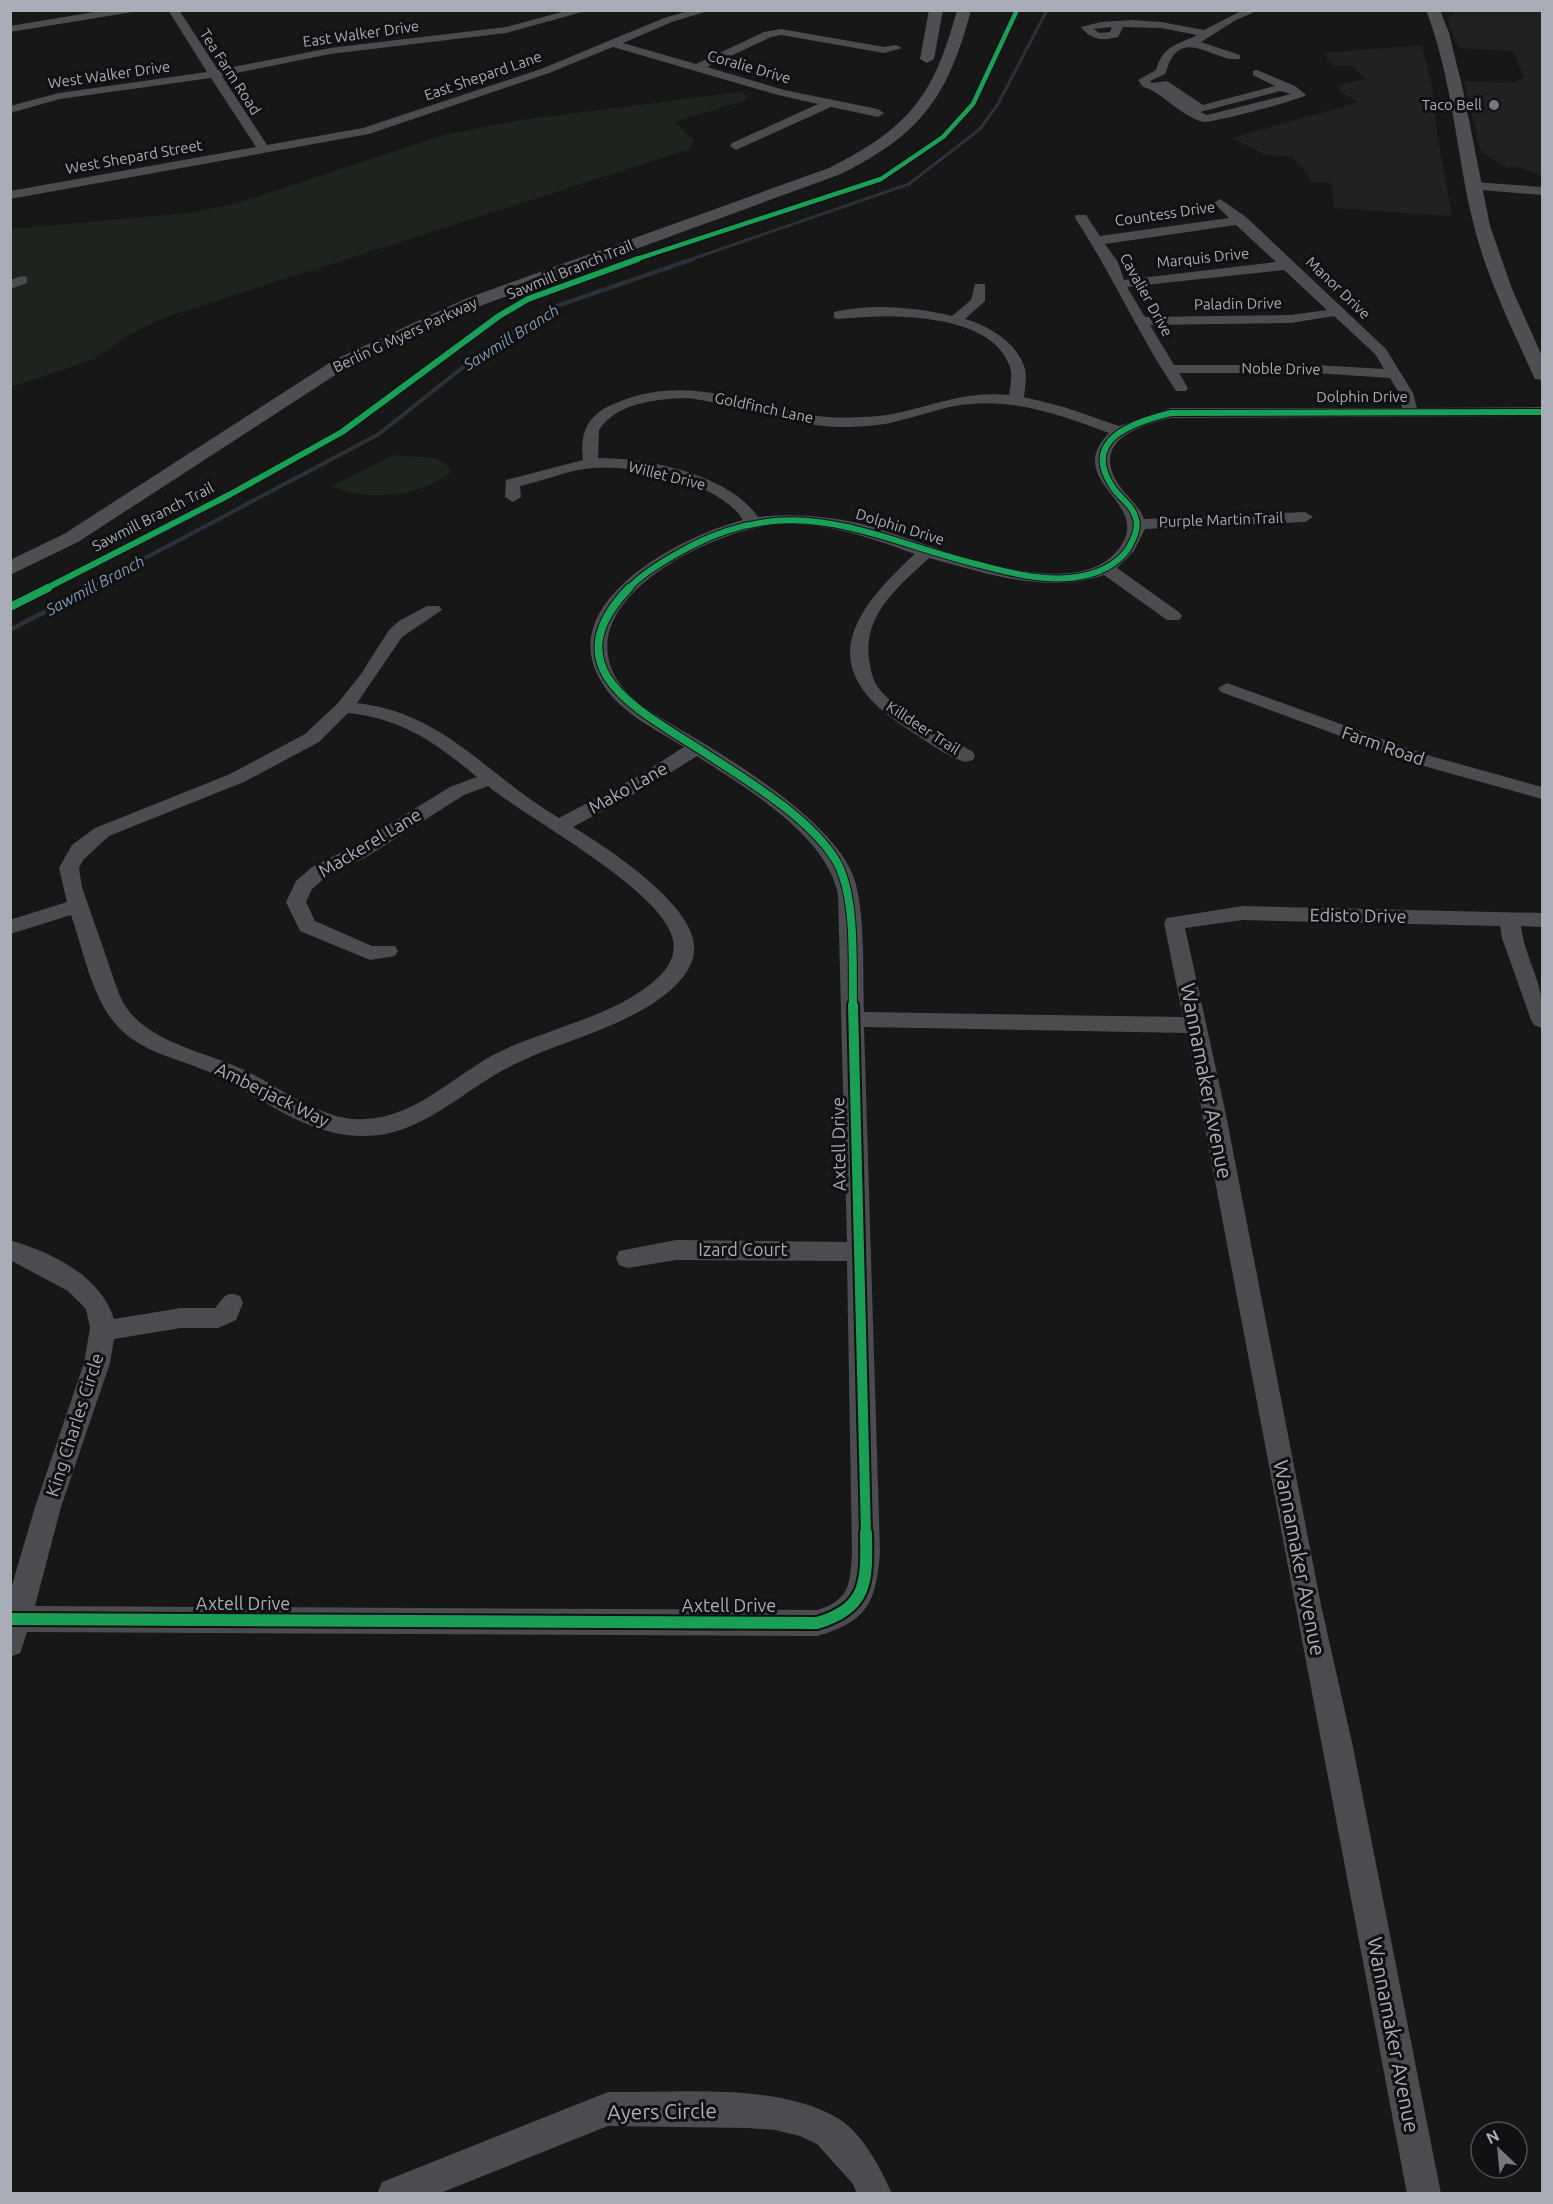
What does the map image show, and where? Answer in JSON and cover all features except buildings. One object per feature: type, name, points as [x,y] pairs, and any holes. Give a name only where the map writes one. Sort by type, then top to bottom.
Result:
[{"type":"main road","points":[[936,10],[924,67],[948,10]]},
{"type":"main road","name":"Berlin G Myers Parkway","points":[[10,554],[133,482],[325,358],[428,309],[536,268],[857,160],[912,121],[940,80],[957,36],[964,10]]},
{"type":"main road","points":[[957,36],[972,10]]},
{"type":"main road","points":[[1433,10],[1442,33],[1456,90],[1482,226],[1503,289],[1542,375]]},
{"type":"main road","name":"Berlin G Myers Parkway","points":[[10,569],[71,538],[340,364],[471,303],[828,169],[894,118],[906,100]]},
{"type":"street","points":[[10,28],[67,18],[140,10]]},
{"type":"street","name":"Tea Farm Road","points":[[173,10],[264,150]]},
{"type":"street","name":"East Walker Drive","points":[[213,74],[330,51],[506,30],[584,10]]},
{"type":"street","name":"East Shepard Lane","points":[[264,150],[365,130],[545,71],[668,20],[706,10]]},
{"type":"street","points":[[1158,81],[1169,54],[1179,45],[1190,42],[1239,15],[1254,10]]},
{"type":"street","points":[[1119,23],[1144,22],[1206,34]]},
{"type":"street","points":[[697,68],[768,34],[781,32],[884,50],[896,48]]},
{"type":"street","points":[[1190,42],[1236,57]]},
{"type":"street","name":"Coralie Drive","points":[[613,43],[782,93],[878,113]]},
{"type":"street","points":[[1158,81],[1198,109],[1234,102],[1263,105],[1300,95],[1297,91],[1257,72]]},
{"type":"street","name":"West Walker Drive","points":[[10,110],[59,96],[213,74]]},
{"type":"street","points":[[1158,81],[1181,108],[1202,119],[1287,88]]},
{"type":"street","points":[[736,146],[829,103]]},
{"type":"street","name":"West Shepard Street","points":[[10,195],[264,150]]},
{"type":"street","points":[[1473,186],[1542,191]]},
{"type":"street","name":"Manor Drive","points":[[1221,202],[1290,264],[1336,311],[1381,352],[1406,393],[1411,412]]},
{"type":"street","name":"Cavalier Drive","points":[[1081,218],[1111,262],[1119,285],[1181,388]]},
{"type":"street","name":"Countess Drive","points":[[1095,241],[1240,220]]},
{"type":"street","name":"Marquis Drive","points":[[1119,285],[1141,280],[1290,264]]},
{"type":"street","points":[[956,320],[978,301],[980,287]]},
{"type":"street","points":[[839,315],[889,311],[927,314],[956,320],[976,328],[1011,354],[1018,367],[1016,398]]},
{"type":"street","name":"Paladin Drive","points":[[1140,321],[1291,319],[1325,315],[1336,311]]},
{"type":"street","name":"Noble Drive","points":[[1168,369],[1315,369],[1395,374]]},
{"type":"street","name":"Goldfinch Lane","points":[[591,463],[588,444],[590,429],[603,416],[625,404],[658,396],[693,394],[810,420],[866,423],[890,419],[954,401],[1016,398],[1045,405],[1119,431]]},
{"type":"street","name":"Dolphin Drive","points":[[1119,431],[1141,420],[1171,413],[1542,411]]},
{"type":"street","points":[[1119,431],[1104,447],[1103,466],[1110,485],[1130,506],[1137,524]]},
{"type":"street","name":"Willet Drive","points":[[513,497],[512,483],[538,479],[591,463],[646,467],[710,486],[732,497],[753,522]]},
{"type":"street","name":"Purple Martin Trail","points":[[1137,524],[1305,517]]},
{"type":"street","name":"Dolphin Drive","points":[[852,1019],[850,894],[842,870],[827,848],[797,820],[753,786],[637,710],[616,690],[601,662],[598,635],[608,612],[627,587],[647,572],[723,531],[753,522],[792,520],[846,525],[926,552],[1028,577],[1077,577],[1107,569],[1124,555],[1134,540],[1137,524]]},
{"type":"street","name":"Killdeer Trail","points":[[926,552],[887,588],[869,612],[859,631],[858,655],[866,686],[880,701],[966,756]]},
{"type":"street","points":[[1107,569],[1173,616]]},
{"type":"street","points":[[344,707],[395,634],[405,625],[434,610]]},
{"type":"street","name":"Farm Road","points":[[1227,688],[1420,759],[1542,792]]},
{"type":"street","name":"Amberjack Way","points":[[344,707],[374,710],[403,718],[421,728],[537,813],[611,860],[675,923],[682,933],[684,945],[680,967],[664,985],[637,1003],[490,1066],[423,1113],[392,1125],[375,1139],[329,1124],[255,1084],[137,1031],[121,1019],[112,1003],[69,868],[78,850],[89,840],[109,829],[179,802],[278,758],[312,738],[344,707]]},
{"type":"street","name":"Mako Lane","points":[[559,826],[647,779],[696,748]]},
{"type":"street","name":"Mackerel Lane","points":[[388,951],[370,952],[307,926],[296,902],[303,886],[319,872],[362,851],[457,790],[492,778]]},
{"type":"street","points":[[10,927],[79,905]]},
{"type":"street","name":"Edisto Drive","points":[[1174,923],[1243,913],[1542,920]]},
{"type":"street","points":[[1510,920],[1512,938],[1542,1020]]},
{"type":"street","name":"Wannamaker Avenue","points":[[1174,923],[1214,1110],[1307,1605],[1338,1747],[1424,2193]]},
{"type":"street","points":[[852,1019],[1194,1025]]},
{"type":"street","name":"Axtell Drive","points":[[14,1619],[817,1623],[850,1611],[857,1602],[863,1587],[866,1552],[852,1019]]},
{"type":"street","name":"King Charles Circle","points":[[10,1249],[73,1280],[95,1304],[101,1317],[97,1362],[48,1507],[14,1619],[10,1644]]},
{"type":"street","name":"Izard Court","points":[[628,1258],[676,1250],[858,1252]]},
{"type":"street","points":[[101,1331],[181,1318],[218,1318],[227,1313],[231,1303]]},
{"type":"street","name":"Ayers Circle","points":[[394,2193],[608,2109],[748,2111],[802,2120],[829,2132],[865,2172],[875,2193]]},
{"type":"shaded area","points":[[1454,11],[1542,11],[1542,176],[1514,166],[1507,168],[1481,152],[1464,81],[1514,83],[1524,77],[1513,51],[1459,48],[1447,18],[1456,14]]},
{"type":"shaded area","points":[[1422,45],[1432,88],[1438,139],[1452,216],[1334,208],[1332,183],[1310,182],[1307,172],[1291,156],[1265,155],[1232,138],[1359,102],[1340,92],[1338,85],[1366,79],[1352,66],[1334,66],[1323,53]]},
{"type":"shaded area","points":[[739,92],[749,96],[744,101],[674,122],[694,140],[690,149],[163,318],[129,335],[94,359],[11,387],[11,229],[188,213],[234,204],[443,135],[522,120]]},
{"type":"shaded area","points":[[394,455],[435,458],[447,464],[450,472],[425,487],[410,492],[360,494],[332,486]]},
{"type":"waterway","name":"Sawmill Branch","points":[[689,260],[909,184],[980,129],[998,104],[1047,10]]},
{"type":"waterway","name":"Sawmill Branch","points":[[87,589],[379,434],[482,352],[551,308],[693,259]]},
{"type":"waterway","name":"Sawmill Branch","points":[[10,630],[90,588]]},
{"type":"cycle path","name":"Sawmill Branch Trail","points":[[10,607],[229,495],[342,432],[499,316],[528,299],[648,255],[881,179],[943,137],[973,104],[1017,10]]},
{"type":"cycle path","points":[[10,1619],[817,1623],[832,1619],[851,1607],[861,1590],[866,1552],[852,958],[848,894],[845,881],[834,857],[821,842],[785,810],[722,764],[633,707],[621,696],[604,672],[599,657],[598,639],[606,617],[632,585],[663,562],[721,532],[768,520],[815,521],[845,525],[933,554],[1028,576],[1064,578],[1084,576],[1099,571],[1118,560],[1128,548],[1137,525],[1134,513],[1114,490],[1103,469],[1102,455],[1107,444],[1116,434],[1128,427],[1171,413],[1542,412]]},
{"type":"place","name":"Taco Bell","points":[[1494,105]]}]
